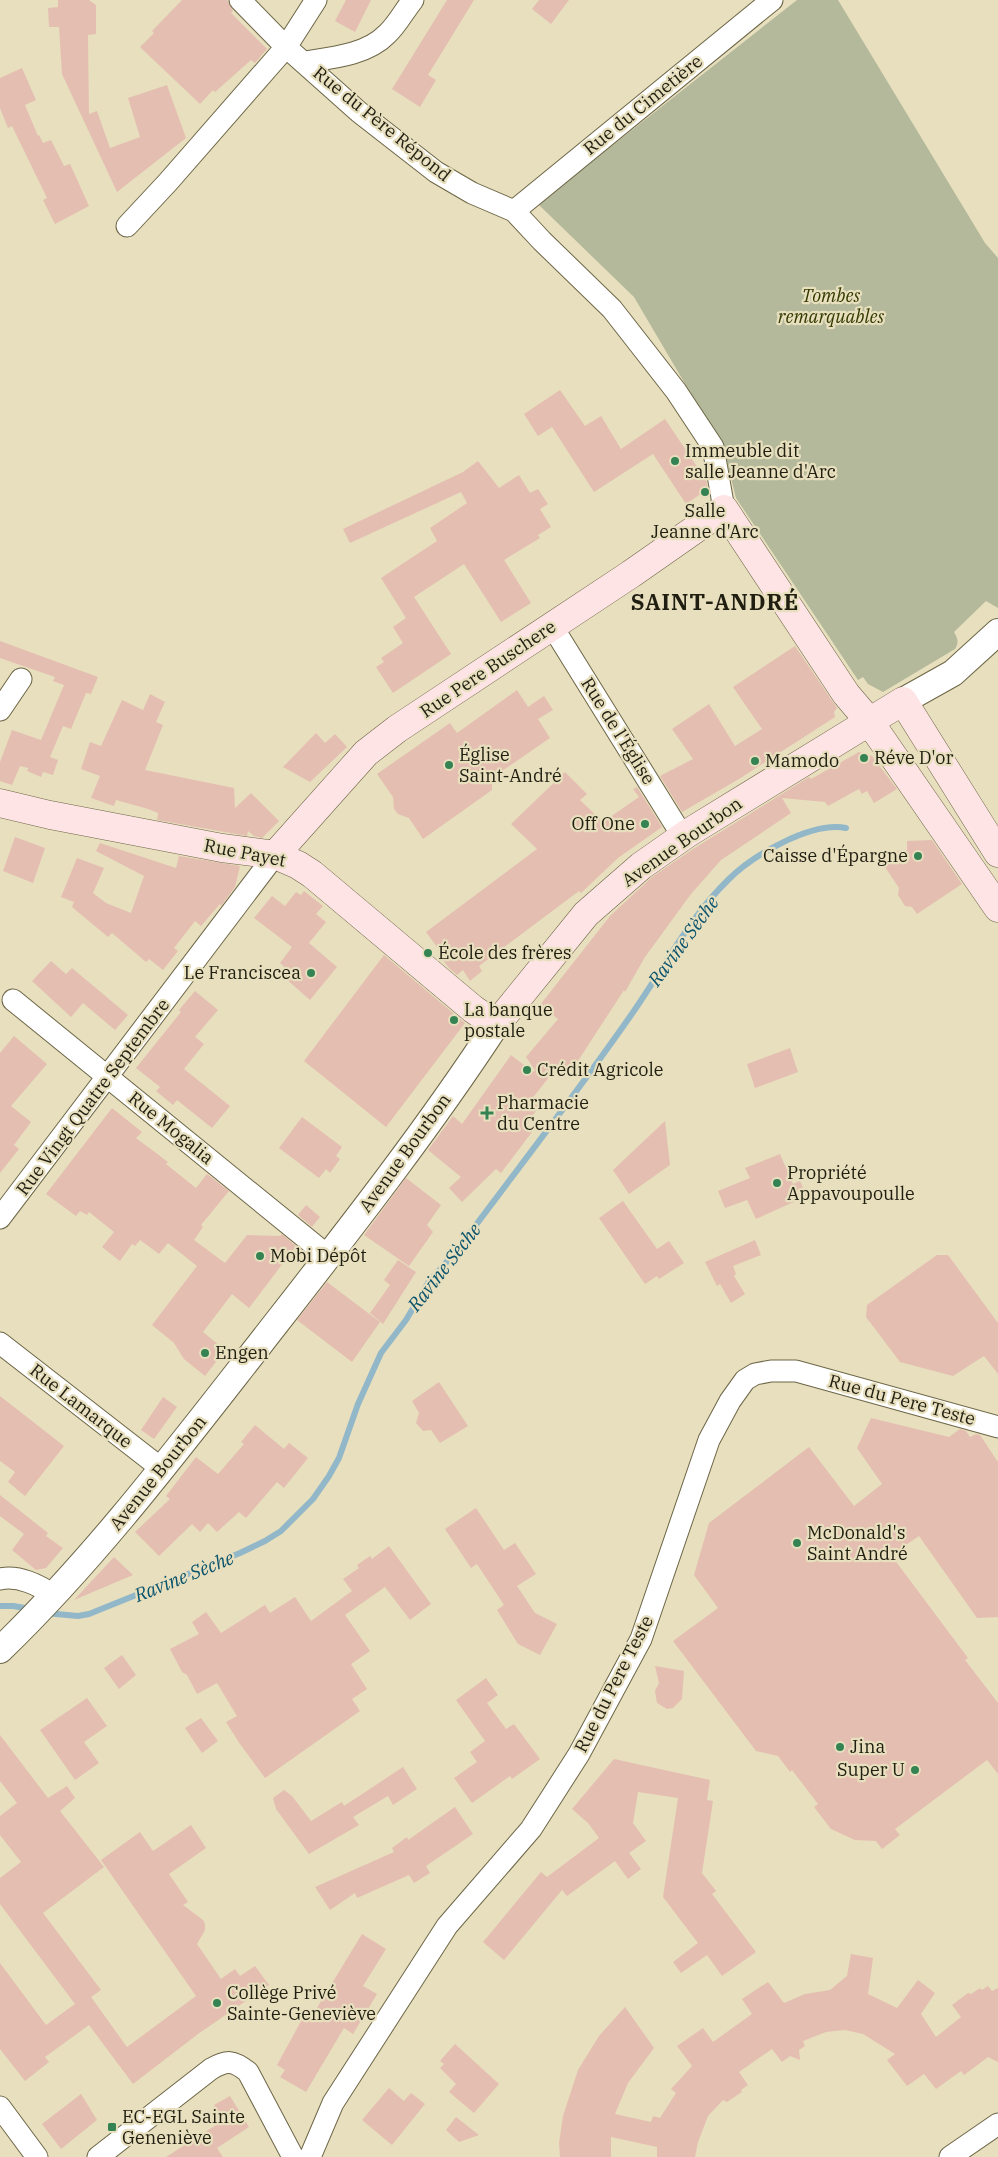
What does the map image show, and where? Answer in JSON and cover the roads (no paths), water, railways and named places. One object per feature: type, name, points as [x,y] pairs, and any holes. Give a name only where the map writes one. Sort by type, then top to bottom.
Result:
[{"type":"main road","name":"Rue Pere Buschere","points":[[276,856],[366,753],[398,729],[631,574],[724,509]]},
{"type":"main road","name":"Rue du Père Répond","points":[[724,509],[846,694],[868,721],[998,908]]},
{"type":"main road","name":"Avenue Bourbon","points":[[496,1025],[586,914],[641,866],[683,837],[868,721],[904,701]]},
{"type":"main road","points":[[904,701],[998,853]]},
{"type":"main road","name":"Rue Payet","points":[[0,803],[50,815],[222,848],[276,856],[298,865],[312,874],[473,1010],[496,1025]]},
{"type":"street","name":"Rue du Père Répond","points":[[240,0],[286,47],[360,112],[436,172],[472,193],[514,211],[612,309],[676,391],[713,447],[724,509]]},
{"type":"street","points":[[127,226],[286,47],[316,0]]},
{"type":"street","points":[[304,62],[331,58],[374,45],[387,34],[413,0]]},
{"type":"street","name":"Rue du Cimetière","points":[[514,211],[772,0]]},
{"type":"street","name":"Rue de l'Église","points":[[552,626],[683,837]]},
{"type":"street","points":[[904,701],[953,673],[998,632]]},
{"type":"street","points":[[0,710],[21,679]]},
{"type":"street","name":"Rue Vingt Quatre Septembre","points":[[0,1218],[276,856]]},
{"type":"street","name":"Rue Mogalia","points":[[14,1000],[328,1256]]},
{"type":"street","name":"Avenue Bourbon","points":[[0,1650],[27,1624],[108,1536],[162,1469],[328,1256],[469,1066],[496,1025]]},
{"type":"street","name":"Rue Lamarque","points":[[0,1343],[162,1469]]},
{"type":"street","name":"Rue du Pere Teste","points":[[310,2157],[333,2103],[448,1926],[531,1829],[580,1754],[641,1639],[709,1440],[730,1401],[745,1380],[756,1374],[771,1371],[796,1371],[998,1427]]},
{"type":"street","points":[[0,1579],[23,1580],[39,1586],[51,1598]]},
{"type":"street","points":[[98,2157],[211,2069],[223,2062],[237,2063],[248,2072],[290,2151],[313,2128],[333,2103]]},
{"type":"street","points":[[0,2107],[37,2157]]},
{"type":"street","points":[[950,2157],[998,2124]]},
{"type":"waterway","name":"Ravine Sèche","points":[[45,1613],[78,1616],[89,1614],[240,1553],[281,1531],[313,1499],[329,1476],[339,1458],[358,1404],[381,1353],[406,1320],[428,1283],[458,1249],[587,1077],[641,1001],[700,912],[728,880],[767,851],[783,842],[816,830],[832,827],[846,828]]},
{"type":"waterway","name":"Ravine Sèche","points":[[0,1606],[31,1609]]},
{"type":"place","name":"Immeuble dit salle Jeanne d'Arc","points":[[675,461]]},
{"type":"place","name":"Salle Jeanne d'Arc","points":[[705,492]]},
{"type":"place","name":"Réve D'or","points":[[864,758]]},
{"type":"place","name":"Mamodo","points":[[755,761]]},
{"type":"place","name":"Église Saint-André","points":[[449,765]]},
{"type":"place","name":"Off One","points":[[645,824]]},
{"type":"place","name":"Caisse d'Épargne","points":[[918,856]]},
{"type":"place","name":"École des frères","points":[[428,953]]},
{"type":"place","name":"Le Franciscea","points":[[311,973]]},
{"type":"place","name":"La banque postale","points":[[454,1020]]},
{"type":"place","name":"Crédit Agricole","points":[[527,1070]]},
{"type":"place","name":"Pharmacie du Centre","points":[[487,1113]]},
{"type":"place","name":"Propriété Appavoupoulle","points":[[777,1183]]},
{"type":"place","name":"Mobi Dépôt","points":[[260,1256]]},
{"type":"place","name":"Engen","points":[[205,1353]]},
{"type":"place","name":"McDonald's Saint André","points":[[797,1543]]},
{"type":"place","name":"Jina","points":[[840,1747]]},
{"type":"place","name":"Super U","points":[[915,1770]]},
{"type":"place","name":"Collège Privé Sainte-Geneviève","points":[[217,2003]]},
{"type":"place","name":"EC-EGL Sainte Geneniève","points":[[112,2127]]},
{"type":"district","name":"SAINT-ANDRÉ","points":[[715,602]]},
{"type":"park label","name":"Tombes remarquables","points":[[831,306]]}]
